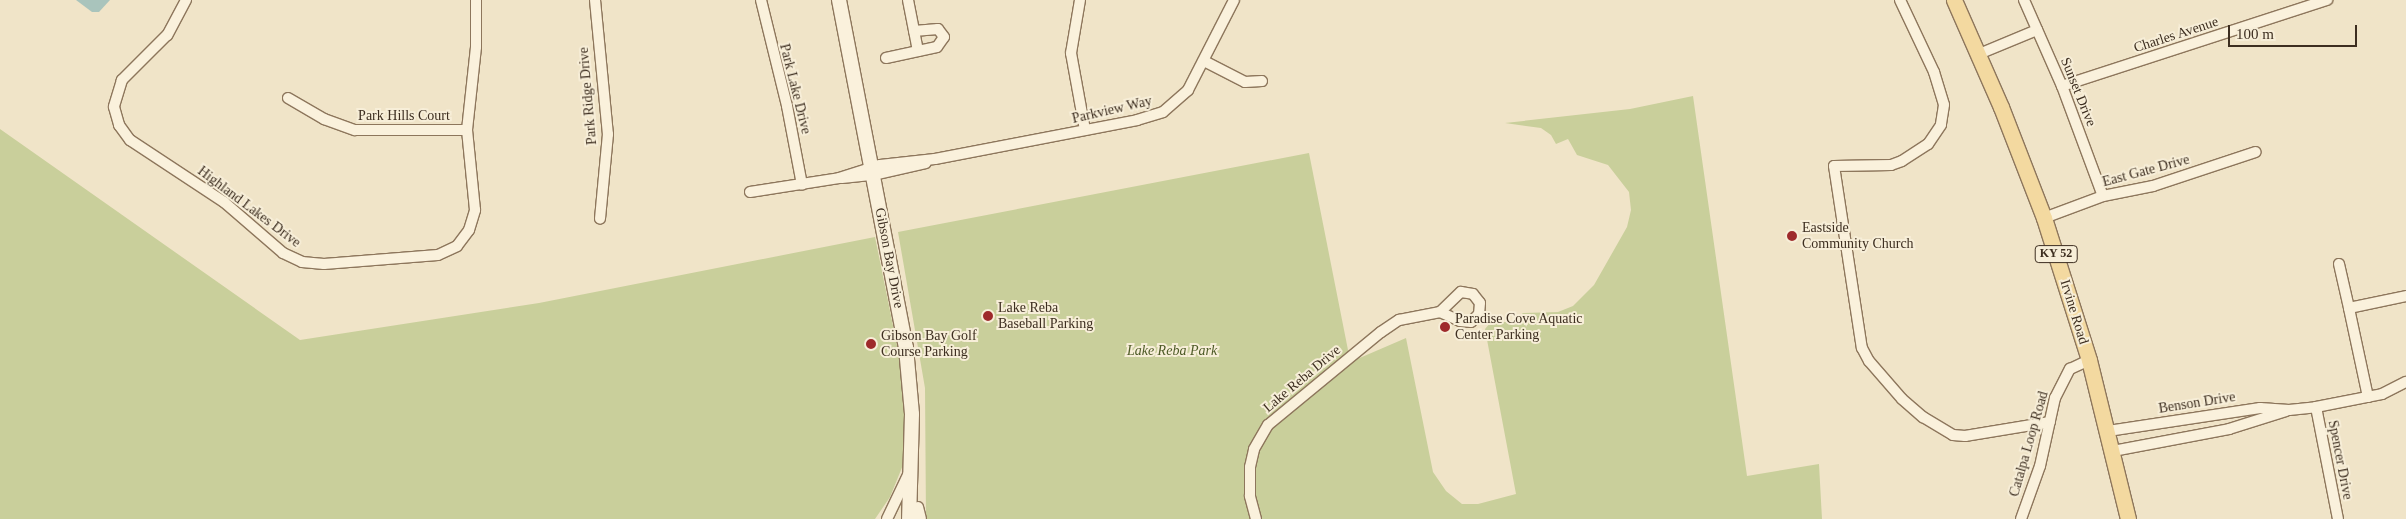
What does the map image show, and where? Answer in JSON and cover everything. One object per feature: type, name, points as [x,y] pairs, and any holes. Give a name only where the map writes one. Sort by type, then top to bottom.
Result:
[{"type":"main road","name":"Irvine Road","points":[[1954,0],[1979,54],[2044,218],[2089,360],[2113,451],[2128,519]]},
{"type":"street","name":"Highland Lakes Drive","points":[[186,0],[167,35],[122,80],[114,107],[119,125],[130,140],[224,202],[292,258],[324,264],[417,259],[438,255],[457,246],[470,230],[474,210],[467,130],[476,48],[476,0]]},
{"type":"street","name":"Park Ridge Drive","points":[[595,0],[608,134],[600,218]]},
{"type":"street","name":"Park Lake Drive","points":[[761,0],[787,106],[802,185]]},
{"type":"street","name":"Gibson Bay Drive","points":[[840,0],[897,271],[915,379],[919,515]]},
{"type":"street","name":"Gibson Bay Drive","points":[[849,0],[877,170]]},
{"type":"street","points":[[908,0],[918,51]]},
{"type":"street","points":[[1080,0],[1071,53],[1085,130]]},
{"type":"street","name":"Parkview Way","points":[[750,192],[839,178],[1085,130],[1162,112],[1181,99],[1204,61],[1234,0]]},
{"type":"street","points":[[1900,0],[1934,72],[1944,105],[1942,125],[1928,144],[1902,161],[1891,165],[1834,166],[1862,348],[1869,361],[1902,399],[1923,417],[1953,435],[1965,436],[2050,422]]},
{"type":"street","name":"Sunset Drive","points":[[2024,0],[2062,86],[2103,196]]},
{"type":"street","name":"Charles Avenue","points":[[2062,86],[2327,0]]},
{"type":"street","points":[[886,58],[941,44],[944,34],[934,28],[914,31]]},
{"type":"street","points":[[1979,54],[2037,30]]},
{"type":"street","points":[[1204,61],[1245,82],[1262,81]]},
{"type":"street","name":"Park Hills Court","points":[[288,98],[324,119],[355,130],[467,130]]},
{"type":"street","name":"East Gate Drive","points":[[2044,218],[2103,196],[2153,186],[2256,152]]},
{"type":"street","points":[[2339,264],[2368,397]]},
{"type":"street","points":[[2349,308],[2406,296]]},
{"type":"street","name":"Lake Reba Drive","points":[[1256,519],[1249,486],[1250,467],[1258,441],[1268,425],[1381,332],[1399,320],[1440,312]]},
{"type":"street","name":"Catalpa Loop Road","points":[[2021,519],[2040,466],[2055,398],[2070,369],[2089,360]]},
{"type":"street","name":"Gibson Bay Drive","points":[[909,519],[915,379]]},
{"type":"street","name":"Benson Drive","points":[[2108,431],[2260,408],[2290,410],[2316,407],[2382,394],[2406,382]]},
{"type":"street","name":"Spencer Drive","points":[[2316,407],[2338,519]]},
{"type":"street","name":"Benson Drive","points":[[2113,451],[2229,429],[2290,410]]},
{"type":"street","points":[[887,519],[911,465]]},
{"type":"green space","name":"Lake Reba Park","points":[[1693,96],[1747,476],[1819,464],[1822,519],[926,519],[925,388],[898,232],[1309,153],[1348,350],[1355,360],[1406,338],[1433,472],[1446,491],[1462,504],[1478,504],[1516,494],[1485,329],[1491,322],[1513,322],[1523,313],[1558,312],[1573,306],[1594,285],[1627,227],[1631,210],[1629,192],[1608,165],[1577,155],[1568,139],[1556,144],[1551,135],[1541,128],[1505,123],[1630,109]]},
{"type":"green space","points":[[0,129],[300,340],[539,303],[875,237],[901,365],[905,413],[903,465],[890,497],[875,519],[0,519]]},
{"type":"water","points":[[76,0],[110,0],[99,12],[92,12]]},
{"type":"place","name":"Eastside Community Church","points":[[1792,236]]},
{"type":"place","name":"Lake Reba Baseball Parking","points":[[988,316]]},
{"type":"place","name":"Paradise Cove Aquatic Center Parking","points":[[1445,327]]},
{"type":"place","name":"Gibson Bay Golf Course Parking","points":[[871,344]]}]
